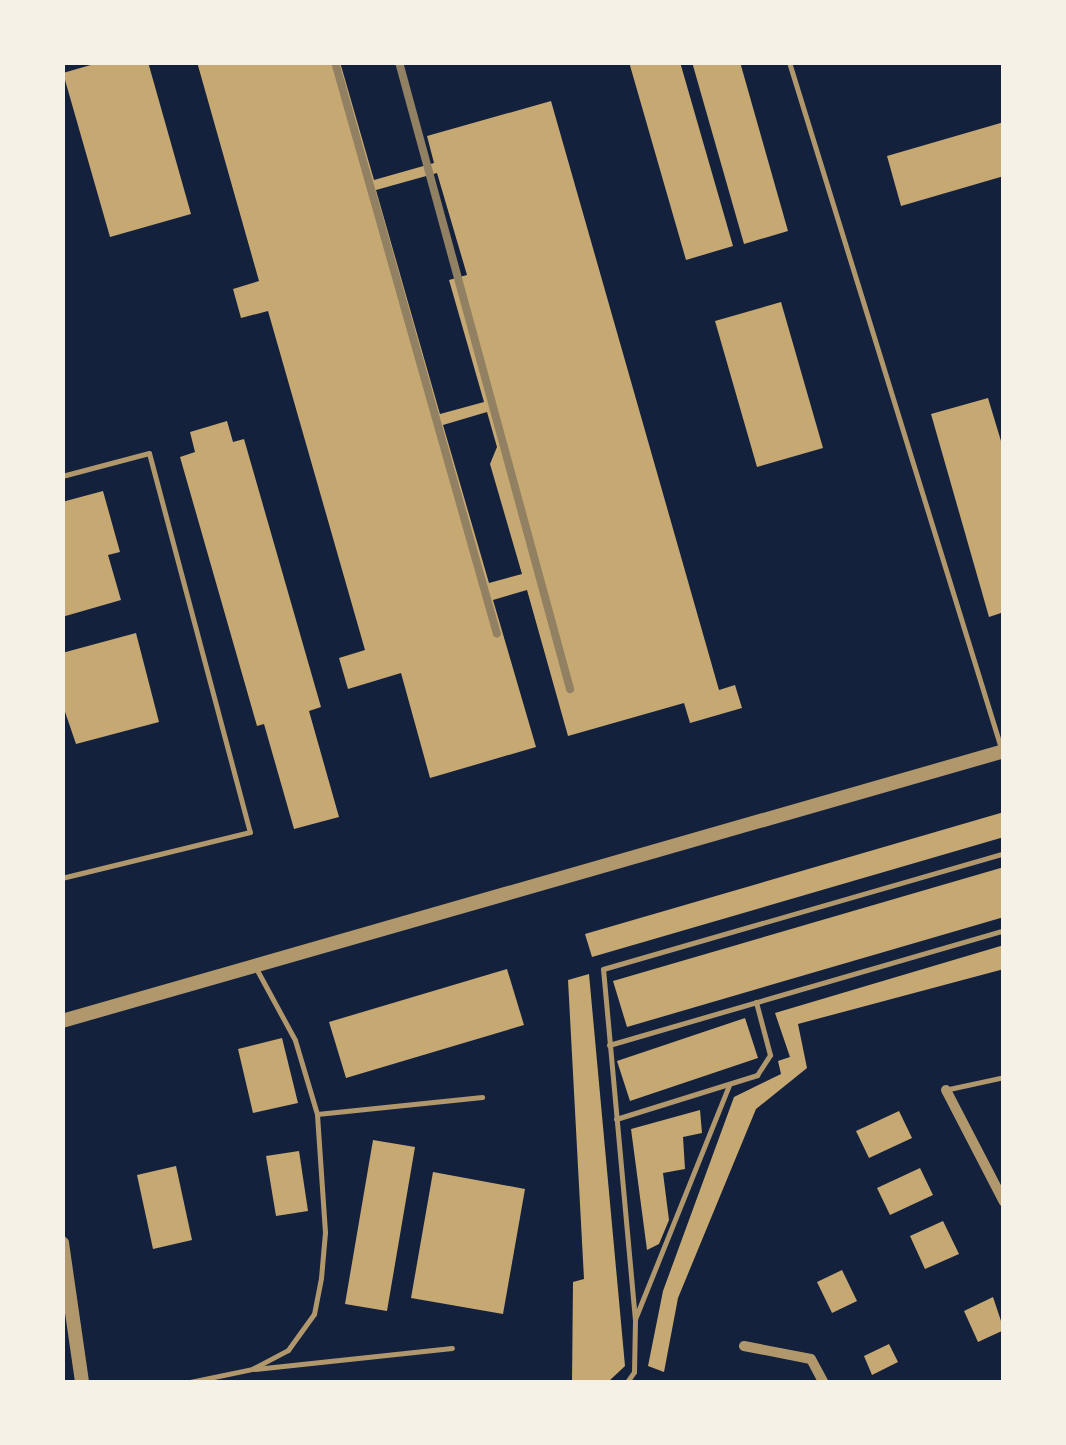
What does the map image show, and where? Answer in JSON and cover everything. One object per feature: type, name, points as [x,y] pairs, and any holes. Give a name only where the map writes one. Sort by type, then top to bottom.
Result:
[{"type":"street","points":[[62,1021],[1003,751]]},
{"type":"street","points":[[946,1090],[1004,1202]]},
{"type":"street","points":[[62,1242],[82,1382]]},
{"type":"street","points":[[744,1346],[810,1359],[823,1382]]},
{"type":"lane","points":[[790,62],[1003,751]]},
{"type":"lane","points":[[62,476],[149,453],[250,832],[62,878]]},
{"type":"lane","points":[[626,1382],[634,1372],[635,1320],[603,969],[1004,852]]},
{"type":"lane","points":[[609,1045],[1004,930]]},
{"type":"lane","points":[[252,1369],[288,1350],[314,1314],[325,1232],[317,1114],[295,1040],[254,966]]},
{"type":"lane","points":[[616,1118],[757,1074],[770,1055],[756,1002]]},
{"type":"lane","points":[[946,1090],[1004,1078]]},
{"type":"lane","points":[[635,1320],[729,1085]]},
{"type":"lane","points":[[317,1114],[482,1097]]},
{"type":"lane","points":[[190,1382],[252,1369],[452,1348]]},
{"type":"building","points":[[101,62],[148,62],[191,214],[110,237],[63,73]]},
{"type":"building","points":[[197,62],[340,62],[374,180],[434,163],[427,136],[551,101],[719,690],[735,685],[742,708],[690,723],[684,703],[568,736],[527,590],[493,600],[536,747],[430,778],[401,673],[348,689],[339,658],[365,650],[268,311],[241,318],[233,289],[259,281]],"holes":[[[437,173],[467,275],[449,280],[484,402],[440,414],[376,190]],[[487,412],[497,447],[490,464],[522,574],[489,583],[443,425]]]},
{"type":"building","points":[[629,62],[680,62],[733,246],[686,260]]},
{"type":"building","points":[[692,62],[740,62],[788,231],[744,244]]},
{"type":"building","points":[[1004,122],[1004,176],[901,206],[887,156]]},
{"type":"building","points":[[781,302],[823,448],[757,467],[715,321]]},
{"type":"building","points":[[988,398],[1004,451],[1004,612],[989,617],[931,414]]},
{"type":"building","points":[[227,421],[233,442],[244,439],[321,707],[309,711],[339,817],[294,829],[264,724],[257,726],[180,457],[195,452],[190,432]]},
{"type":"building","points":[[103,491],[120,552],[108,555],[121,600],[62,617],[62,502]]},
{"type":"building","points":[[136,633],[159,722],[76,744],[62,703],[62,653]]},
{"type":"building","points":[[1004,812],[1004,837],[592,957],[585,934]]},
{"type":"building","points":[[1004,867],[1004,917],[627,1027],[613,981]]},
{"type":"building","points":[[1004,945],[1004,969],[798,1024],[807,1068],[756,1109],[678,1298],[664,1372],[648,1366],[663,1291],[734,1097],[781,1074],[778,1061],[790,1057],[775,1013]]},
{"type":"building","points":[[507,969],[524,1025],[346,1078],[329,1022]]},
{"type":"building","points":[[589,974],[625,1366],[608,1382],[572,1382],[573,1282],[584,1279],[568,980]]},
{"type":"building","points":[[745,1018],[758,1058],[630,1101],[617,1061]]},
{"type":"building","points":[[282,1038],[298,1103],[253,1113],[238,1049]]},
{"type":"building","points":[[700,1110],[702,1133],[683,1137],[685,1169],[663,1173],[669,1220],[659,1244],[647,1250],[631,1129]]},
{"type":"building","points":[[899,1111],[912,1138],[869,1158],[856,1131]]},
{"type":"building","points":[[373,1140],[415,1147],[387,1311],[345,1304]]},
{"type":"building","points":[[299,1151],[308,1211],[276,1216],[266,1156]]},
{"type":"building","points":[[176,1166],[192,1240],[153,1249],[137,1175]]},
{"type":"building","points":[[920,1168],[933,1195],[890,1215],[877,1188]]},
{"type":"building","points":[[433,1172],[525,1189],[503,1314],[411,1298]]},
{"type":"building","points":[[943,1221],[959,1254],[925,1269],[910,1236]]},
{"type":"building","points":[[842,1270],[857,1301],[832,1313],[817,1282]]},
{"type":"building","points":[[993,1297],[1004,1330],[978,1342],[964,1311]]},
{"type":"building","points":[[889,1344],[898,1362],[872,1375],[864,1356]]},
{"type":"railway","points":[[335,62],[497,634]]},
{"type":"railway","points":[[399,62],[570,689]]}]
